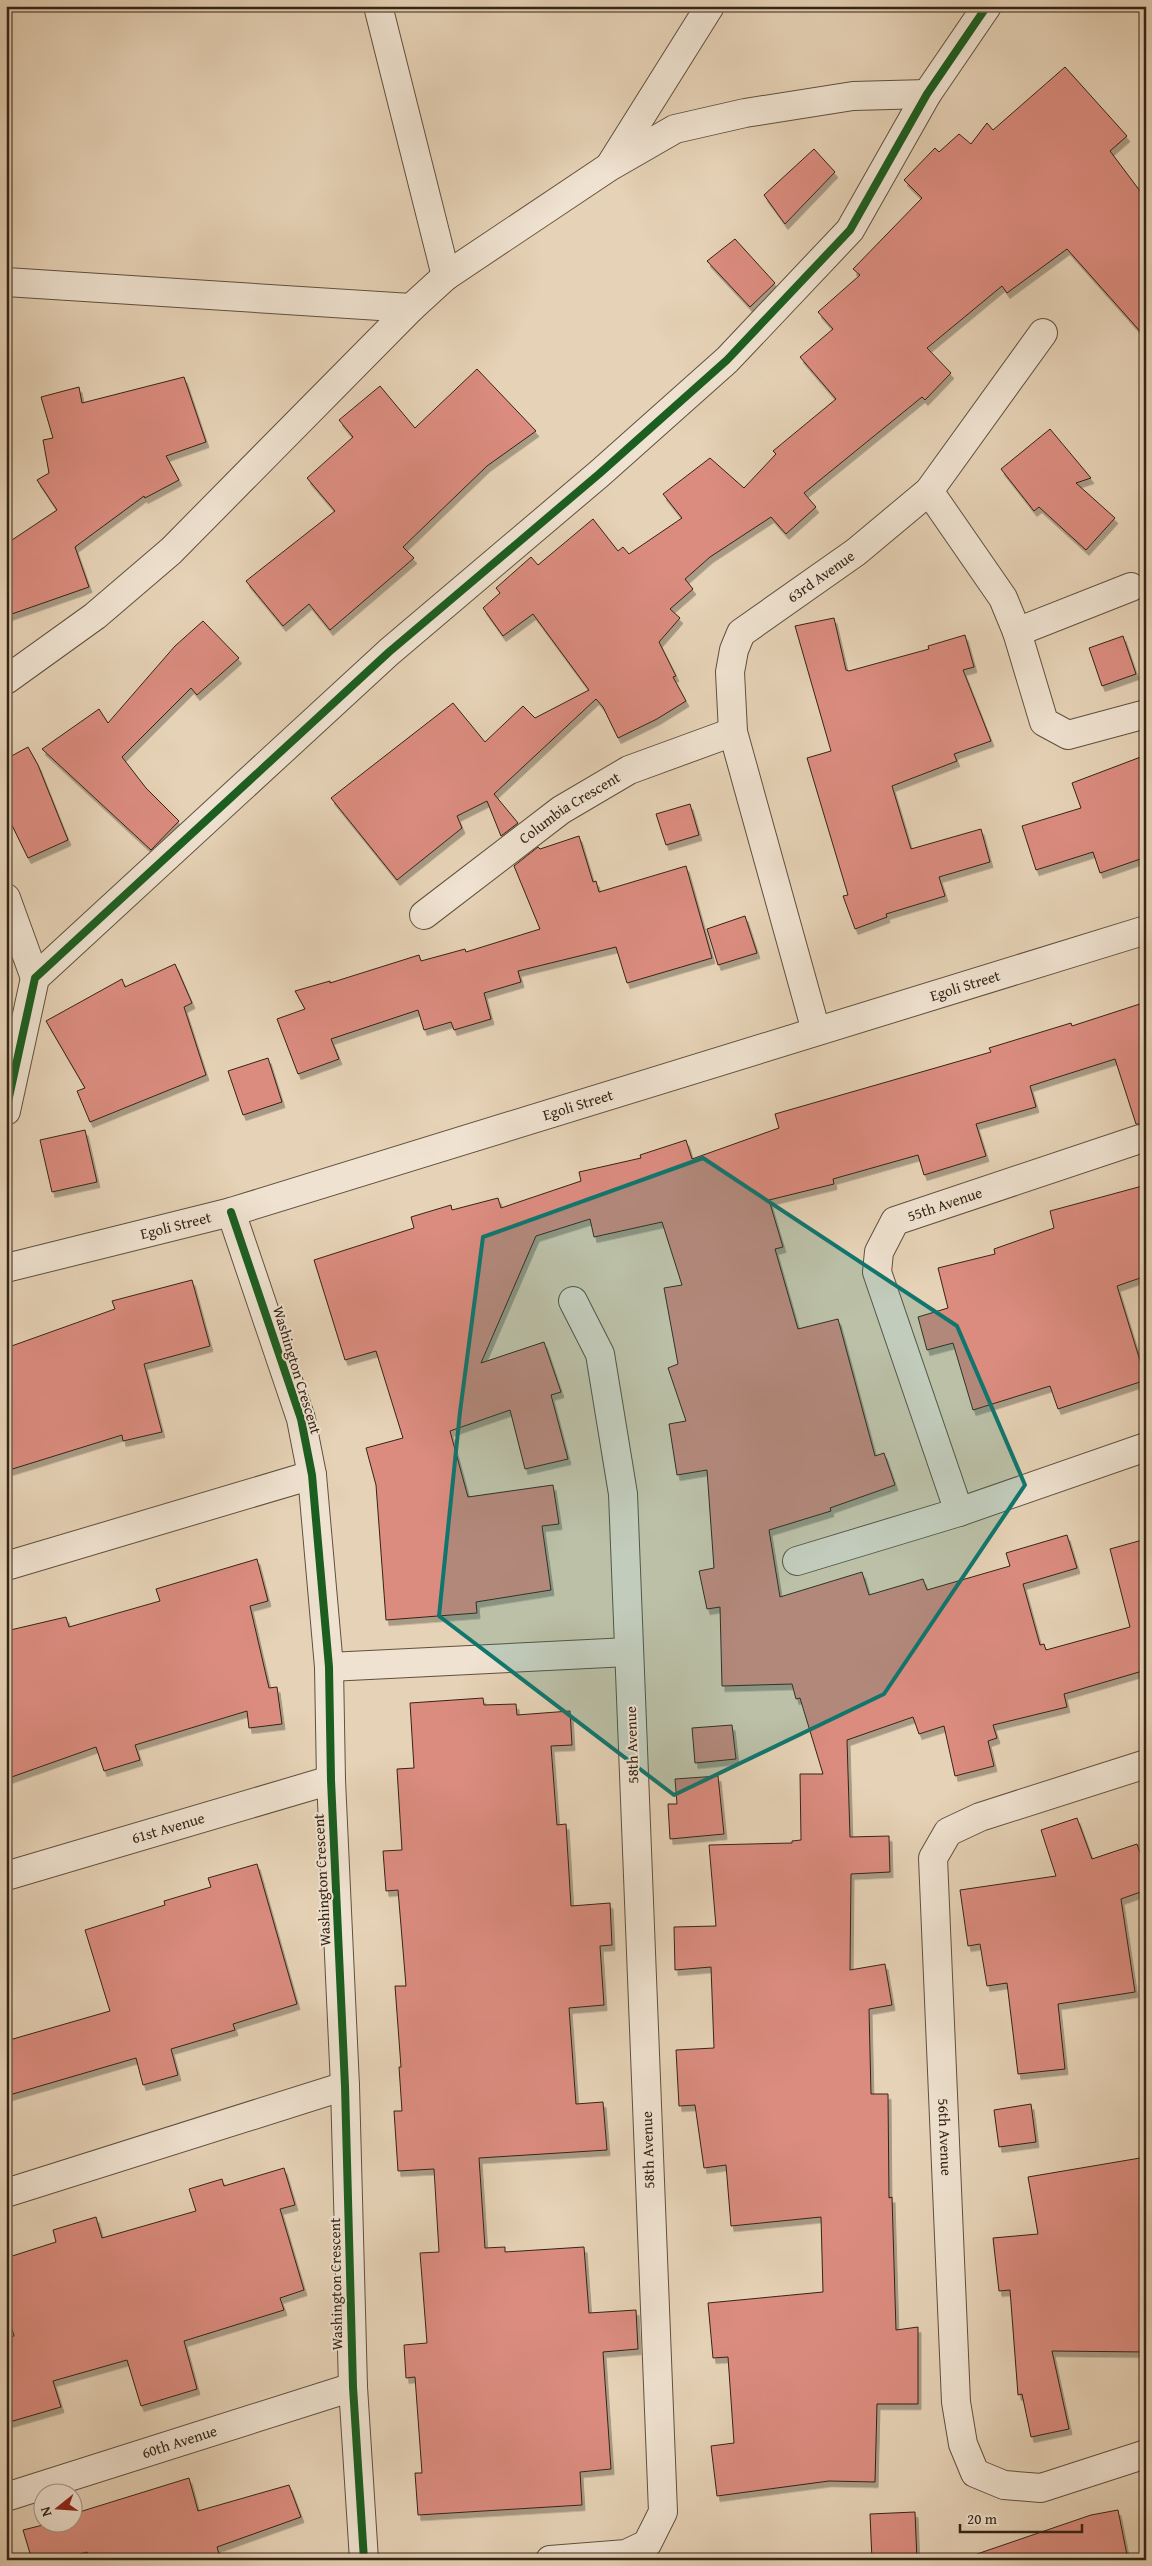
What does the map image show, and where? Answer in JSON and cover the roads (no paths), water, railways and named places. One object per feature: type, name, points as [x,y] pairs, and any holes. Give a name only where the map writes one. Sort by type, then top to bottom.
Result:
[{"type":"street","points":[[378,6],[446,276]]},
{"type":"street","points":[[609,167],[710,6]]},
{"type":"street","points":[[35,978],[389,652],[600,474],[727,360],[850,230],[927,94],[987,6]]},
{"type":"street","points":[[6,680],[95,616],[171,551],[411,308],[446,276],[609,167],[676,129],[744,113],[852,96],[927,94]]},
{"type":"street","points":[[6,282],[411,308]]},
{"type":"street","name":"63rd Avenue","points":[[733,732],[730,672],[734,650],[741,632],[856,552],[929,491],[1043,333]]},
{"type":"street","points":[[929,491],[1003,598],[1017,632],[1044,722],[1068,735],[1146,714]]},
{"type":"street","points":[[1017,632],[1131,587]]},
{"type":"street","points":[[733,732],[816,1031]]},
{"type":"street","name":"Columbia Crescent","points":[[424,915],[560,810],[629,770],[733,732]]},
{"type":"street","points":[[6,898],[35,978],[6,1111]]},
{"type":"street","name":"Egoli Street","points":[[6,1268],[231,1212],[1146,930]]},
{"type":"street","name":"55th Avenue","points":[[959,1512],[877,1272],[878,1252],[895,1221],[1140,1139],[1146,1140]]},
{"type":"street","name":"Washington Crescent","points":[[231,1212],[301,1419],[312,1475],[329,1667],[331,1780],[345,2086],[353,2387],[364,2560]]},
{"type":"street","name":"58th Avenue","points":[[550,2560],[626,2554],[647,2544],[662,2512],[623,1494],[600,1354],[574,1301]]},
{"type":"street","points":[[796,1561],[959,1512],[1146,1447]]},
{"type":"street","points":[[6,1566],[312,1475]]},
{"type":"street","points":[[329,1667],[628,1652]]},
{"type":"street","name":"56th Avenue","points":[[1146,1764],[980,1817],[948,1832],[933,1858],[956,2402],[963,2444],[975,2474],[1004,2485],[1041,2488],[1146,2454]]},
{"type":"street","name":"61st Avenue","points":[[6,1876],[331,1780]]},
{"type":"street","points":[[6,2193],[345,2086]]},
{"type":"street","name":"60th Avenue","points":[[6,2497],[353,2387]]}]
